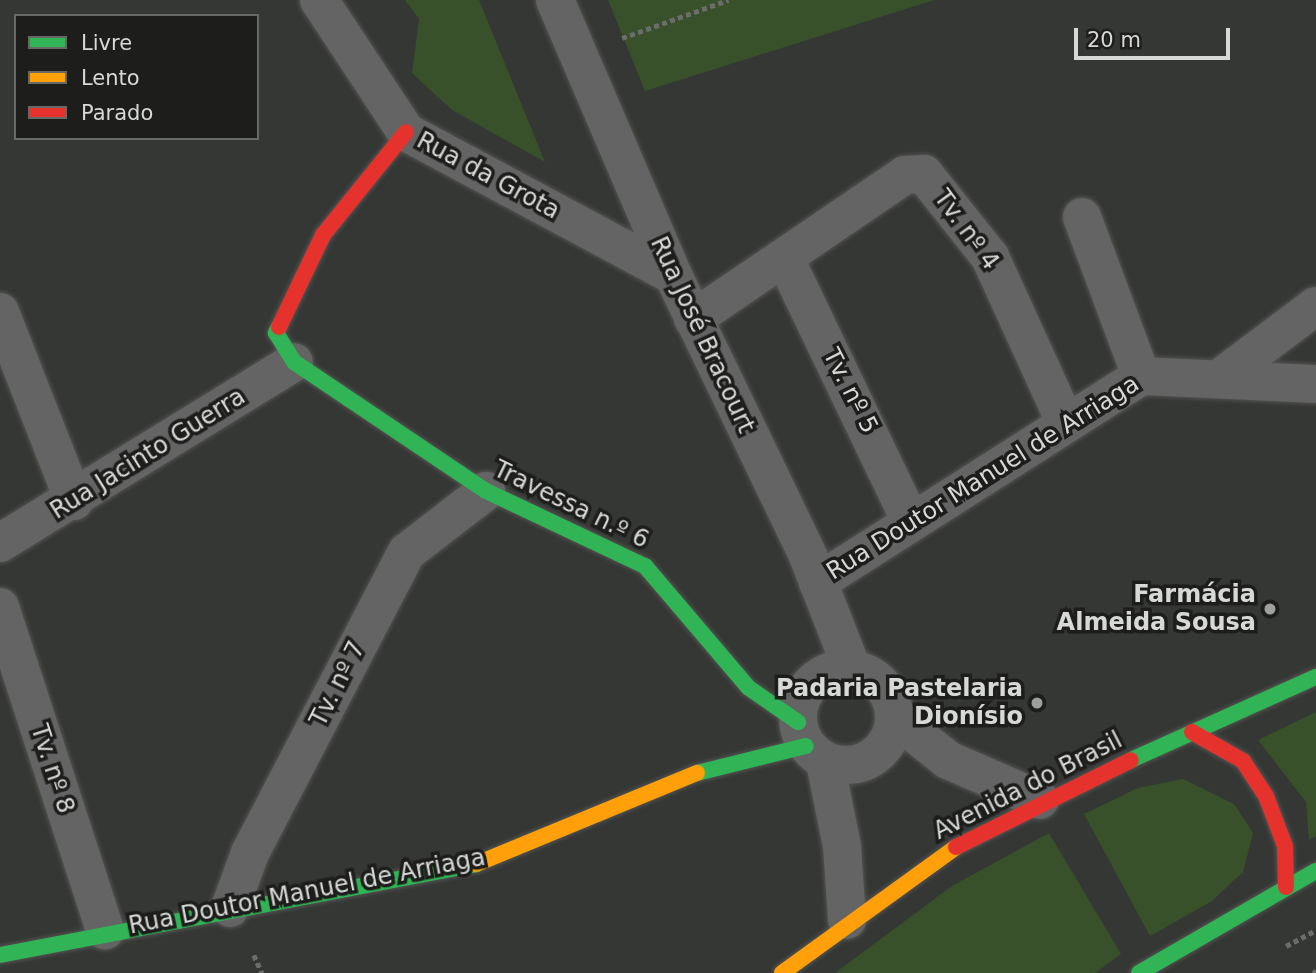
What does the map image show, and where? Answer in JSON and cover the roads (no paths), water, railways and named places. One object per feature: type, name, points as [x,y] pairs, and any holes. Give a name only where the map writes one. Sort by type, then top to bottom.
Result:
[{"type":"street","name":"Rua da Grota","points":[[319,0],[406,132],[673,275]]},
{"type":"street","name":"Rua José Bracourt","points":[[555,0],[575,55],[673,275],[818,582],[852,669]]},
{"type":"street","points":[[294,362],[276,333],[323,235],[406,132]]},
{"type":"street","name":"Tv. nº 4","points":[[693,319],[786,261],[905,175],[924,174],[990,257],[1066,424]]},
{"type":"street","points":[[1082,217],[1141,376]]},
{"type":"street","name":"Tv. nº 5","points":[[786,261],[911,522]]},
{"type":"street","points":[[1220,378],[1316,306]]},
{"type":"street","points":[[0,312],[74,501]]},
{"type":"street","name":"Travessa n.º 6","points":[[294,362],[486,491],[645,566],[749,688],[810,743]]},
{"type":"street","name":"Rua Jacinto Guerra","points":[[0,543],[74,501],[294,362]]},
{"type":"street","name":"Rua Doutor Manuel de Arriaga","points":[[818,582],[1141,376],[1220,378],[1302,388],[1316,384]]},
{"type":"street","name":"Tv. nº 7","points":[[230,908],[250,853],[407,552],[486,491]]},
{"type":"street","name":"Tv. nº 8","points":[[0,607],[105,930]]},
{"type":"street","points":[[847,920],[842,846],[810,743],[811,683],[852,669],[877,680],[895,718],[948,760],[1040,800]]},
{"type":"street","name":"Avenida do Brasil","points":[[782,973],[847,920],[937,857],[1040,800],[1316,677]]},
{"type":"street","points":[[810,743],[857,765],[872,758],[892,733],[895,718]]},
{"type":"street","points":[[1192,732],[1243,761],[1266,796],[1285,846],[1286,887]]},
{"type":"street","name":"Rua Doutor Manuel de Arriaga","points":[[0,955],[105,930],[482,863],[676,778],[810,743]]},
{"type":"street","points":[[1139,973],[1316,871]]},
{"type":"place","name":"Farmácia Almeida Sousa","points":[[1270,609]]},
{"type":"place","name":"Padaria Pastelaria Dionísio","points":[[1037,703]]}]
